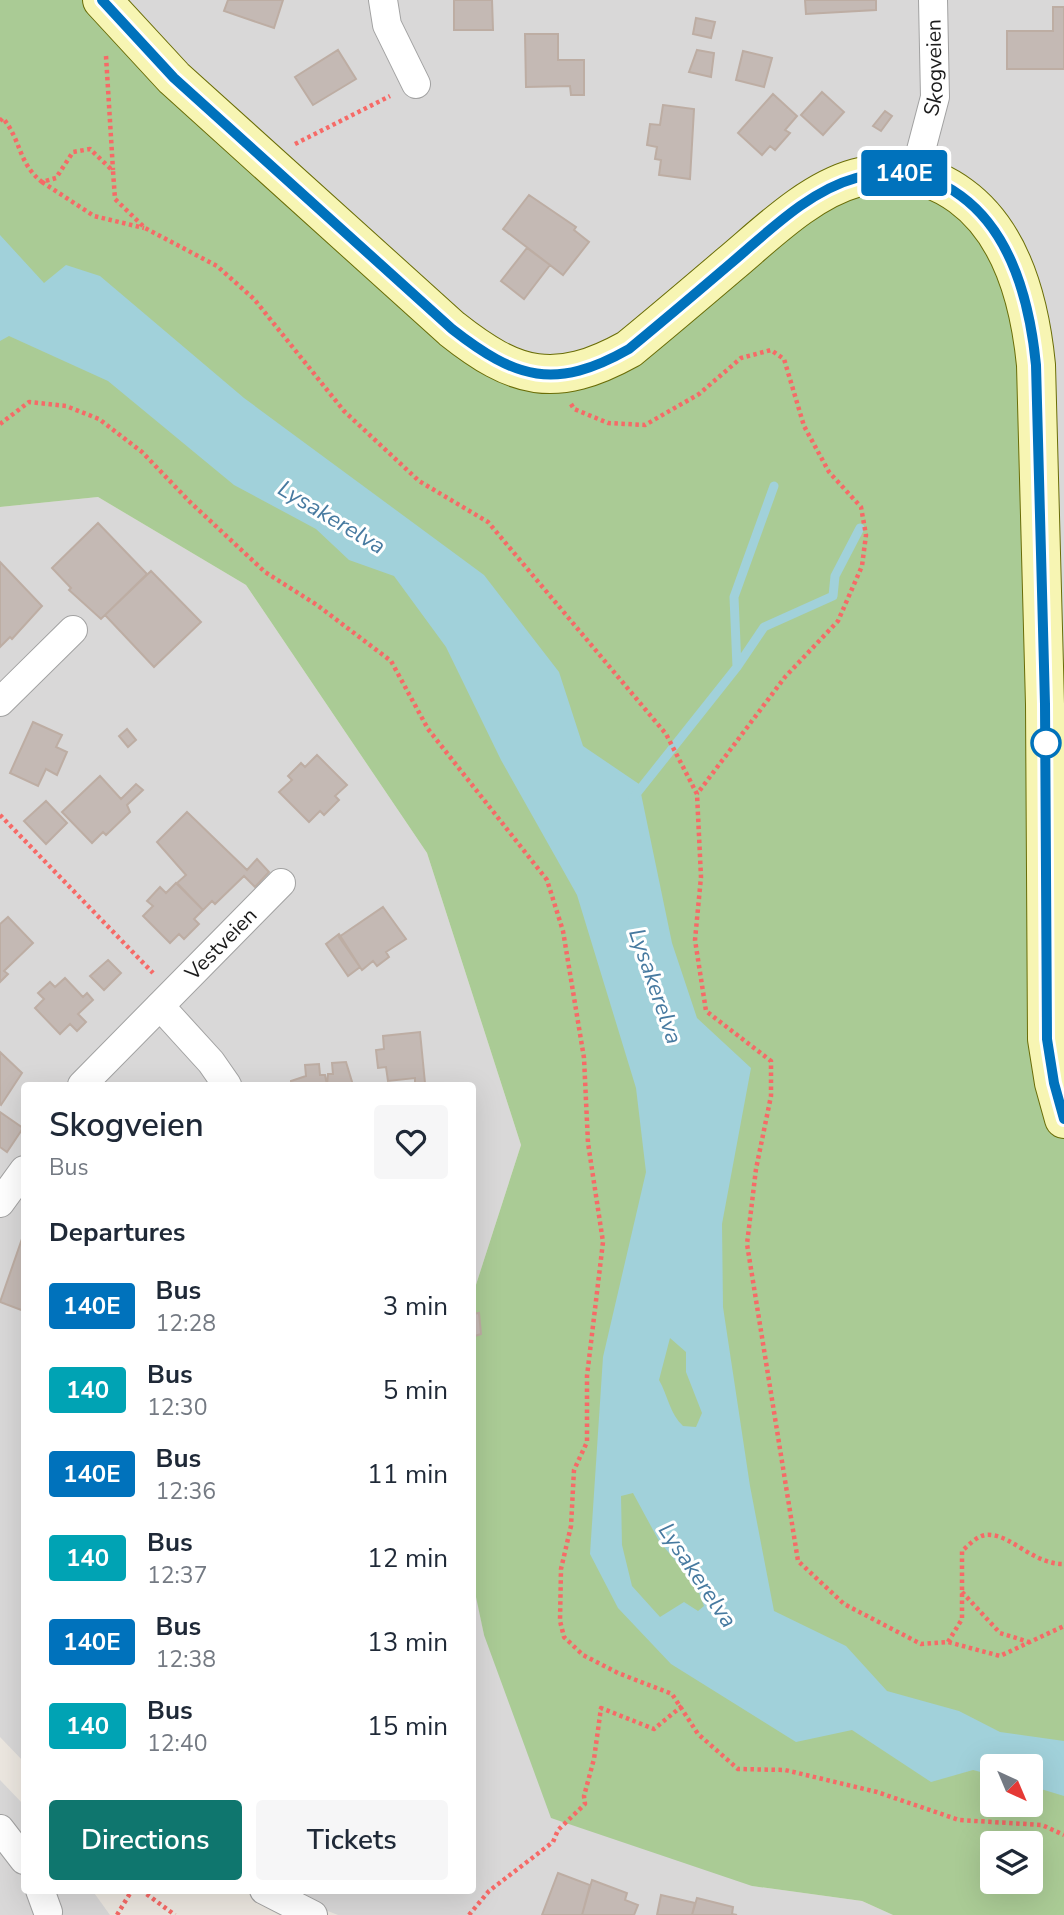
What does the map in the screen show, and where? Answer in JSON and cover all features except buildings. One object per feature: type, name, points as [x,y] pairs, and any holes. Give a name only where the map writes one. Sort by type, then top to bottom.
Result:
[{"type":"main road","points":[[106,5],[174,78],[264,161],[483,353],[511,369],[553,374],[576,372],[600,365],[629,349],[802,206],[855,178],[881,173],[915,173],[943,183],[973,205],[997,233],[1016,271],[1033,334],[1045,704],[1047,1039],[1054,1083],[1064,1119]]},
{"type":"street","points":[[383,0],[387,25],[416,84]]},
{"type":"street","name":"Skogveien","points":[[915,173],[935,97],[933,0]]},
{"type":"street","points":[[0,702],[73,630]]},
{"type":"street","name":"Vestveien","points":[[85,1082],[281,883]]},
{"type":"street","points":[[165,999],[225,1082]]},
{"type":"street","points":[[0,1203],[21,1174]]},
{"type":"street","points":[[0,1829],[21,1856]]},
{"type":"street","points":[[272,1894],[313,1915]]},
{"type":"path","points":[[106,5],[105,72],[115,199],[145,228]]},
{"type":"path","points":[[264,161],[344,117],[416,84]]},
{"type":"path","points":[[0,121],[3,118],[14,131],[28,171],[42,183],[94,216],[145,228],[217,266],[254,299],[344,411],[419,481],[488,522],[666,734],[697,794],[701,877],[695,940],[705,1011],[771,1061],[771,1096],[756,1169],[747,1244],[798,1562],[844,1604],[920,1644],[948,1642],[1000,1656],[1064,1626]]},
{"type":"path","points":[[42,183],[56,178],[73,152],[90,149],[113,171]]},
{"type":"path","points":[[553,374],[574,409],[608,424],[645,425],[699,394],[741,358],[771,349],[784,359],[804,426],[830,472],[861,507],[866,535],[862,566],[838,621],[785,677],[697,794]]},
{"type":"path","points":[[0,424],[29,402],[66,406],[99,419],[142,452],[190,502],[265,572],[317,606],[391,661],[428,729],[547,880],[563,931],[582,1045],[588,1143],[603,1242],[587,1376],[587,1442],[574,1470],[570,1526],[561,1569],[560,1621],[564,1637],[583,1654],[618,1673],[672,1694],[698,1734],[738,1769],[785,1770],[877,1792],[960,1820],[1042,1825],[1064,1835]]},
{"type":"path","points":[[0,816],[165,999]]},
{"type":"path","points":[[948,1642],[962,1619],[962,1551],[977,1538],[991,1535],[1050,1564],[1064,1564]]},
{"type":"path","points":[[962,1591],[1000,1633],[1030,1642]]},
{"type":"path","points":[[469,1915],[489,1891],[554,1842],[558,1830],[585,1804],[584,1796],[594,1759],[601,1708],[654,1729],[682,1706]]},
{"type":"path","points":[[117,1915],[130,1894]]},
{"type":"path","points":[[146,1894],[175,1915]]},
{"type":"shaded area","points":[[107,0],[1064,0],[1064,1104],[600,365],[511,369]]},
{"type":"shaded area","points":[[98,497],[246,585],[427,853],[521,1145],[476,1285],[476,1082],[21,1082],[21,1759],[0,1737],[0,507]]},
{"type":"shaded area","points":[[476,1594],[484,1635],[752,1886],[862,1901],[893,1915],[338,1915],[284,1894],[476,1894]]},
{"type":"shaded area","points":[[0,1780],[21,1802],[21,1894],[95,1894],[110,1915],[0,1915]]},
{"type":"green space","points":[[0,0],[107,0],[511,369],[600,365],[855,178],[943,183],[1027,308],[1064,1104],[1064,1915],[893,1915],[862,1901],[752,1886],[551,1818],[484,1635],[476,1597],[476,1285],[521,1145],[427,853],[246,585],[98,497],[0,507]]},
{"type":"water","name":"Lysakerelva","points":[[0,235],[44,283],[66,265],[100,276],[244,398],[484,575],[559,672],[583,746],[639,784],[672,943],[697,1018],[751,1068],[722,1224],[723,1307],[750,1486],[774,1611],[846,1646],[887,1691],[959,1711],[1000,1732],[1064,1741],[1064,1796],[1043,1790],[1043,1754],[980,1754],[980,1772],[973,1770],[931,1782],[852,1730],[796,1742],[671,1664],[618,1608],[590,1554],[603,1357],[646,1172],[636,1088],[577,895],[501,760],[446,647],[394,576],[349,560],[316,529],[234,485],[108,381],[9,336],[0,341]],"holes":[[[670,1338],[686,1352],[686,1372],[702,1413],[696,1427],[683,1426],[679,1421],[659,1380]],[[633,1493],[659,1541],[696,1585],[704,1606],[698,1611],[684,1602],[660,1617],[632,1586],[622,1545],[621,1496]]]},
{"type":"waterway","points":[[633,798],[737,667],[734,597],[774,486]]},
{"type":"waterway","points":[[737,667],[764,627],[833,596],[835,576],[860,528]]},
{"type":"bus line","name":"140E","points":[[102,0],[174,78],[264,161],[452,329],[483,353],[511,369],[553,374],[576,372],[600,365],[629,349],[802,206],[855,178],[881,173],[915,173],[943,183],[973,205],[997,233],[1016,271],[1033,334],[1045,704],[1047,1039],[1054,1083],[1064,1119]]}]
